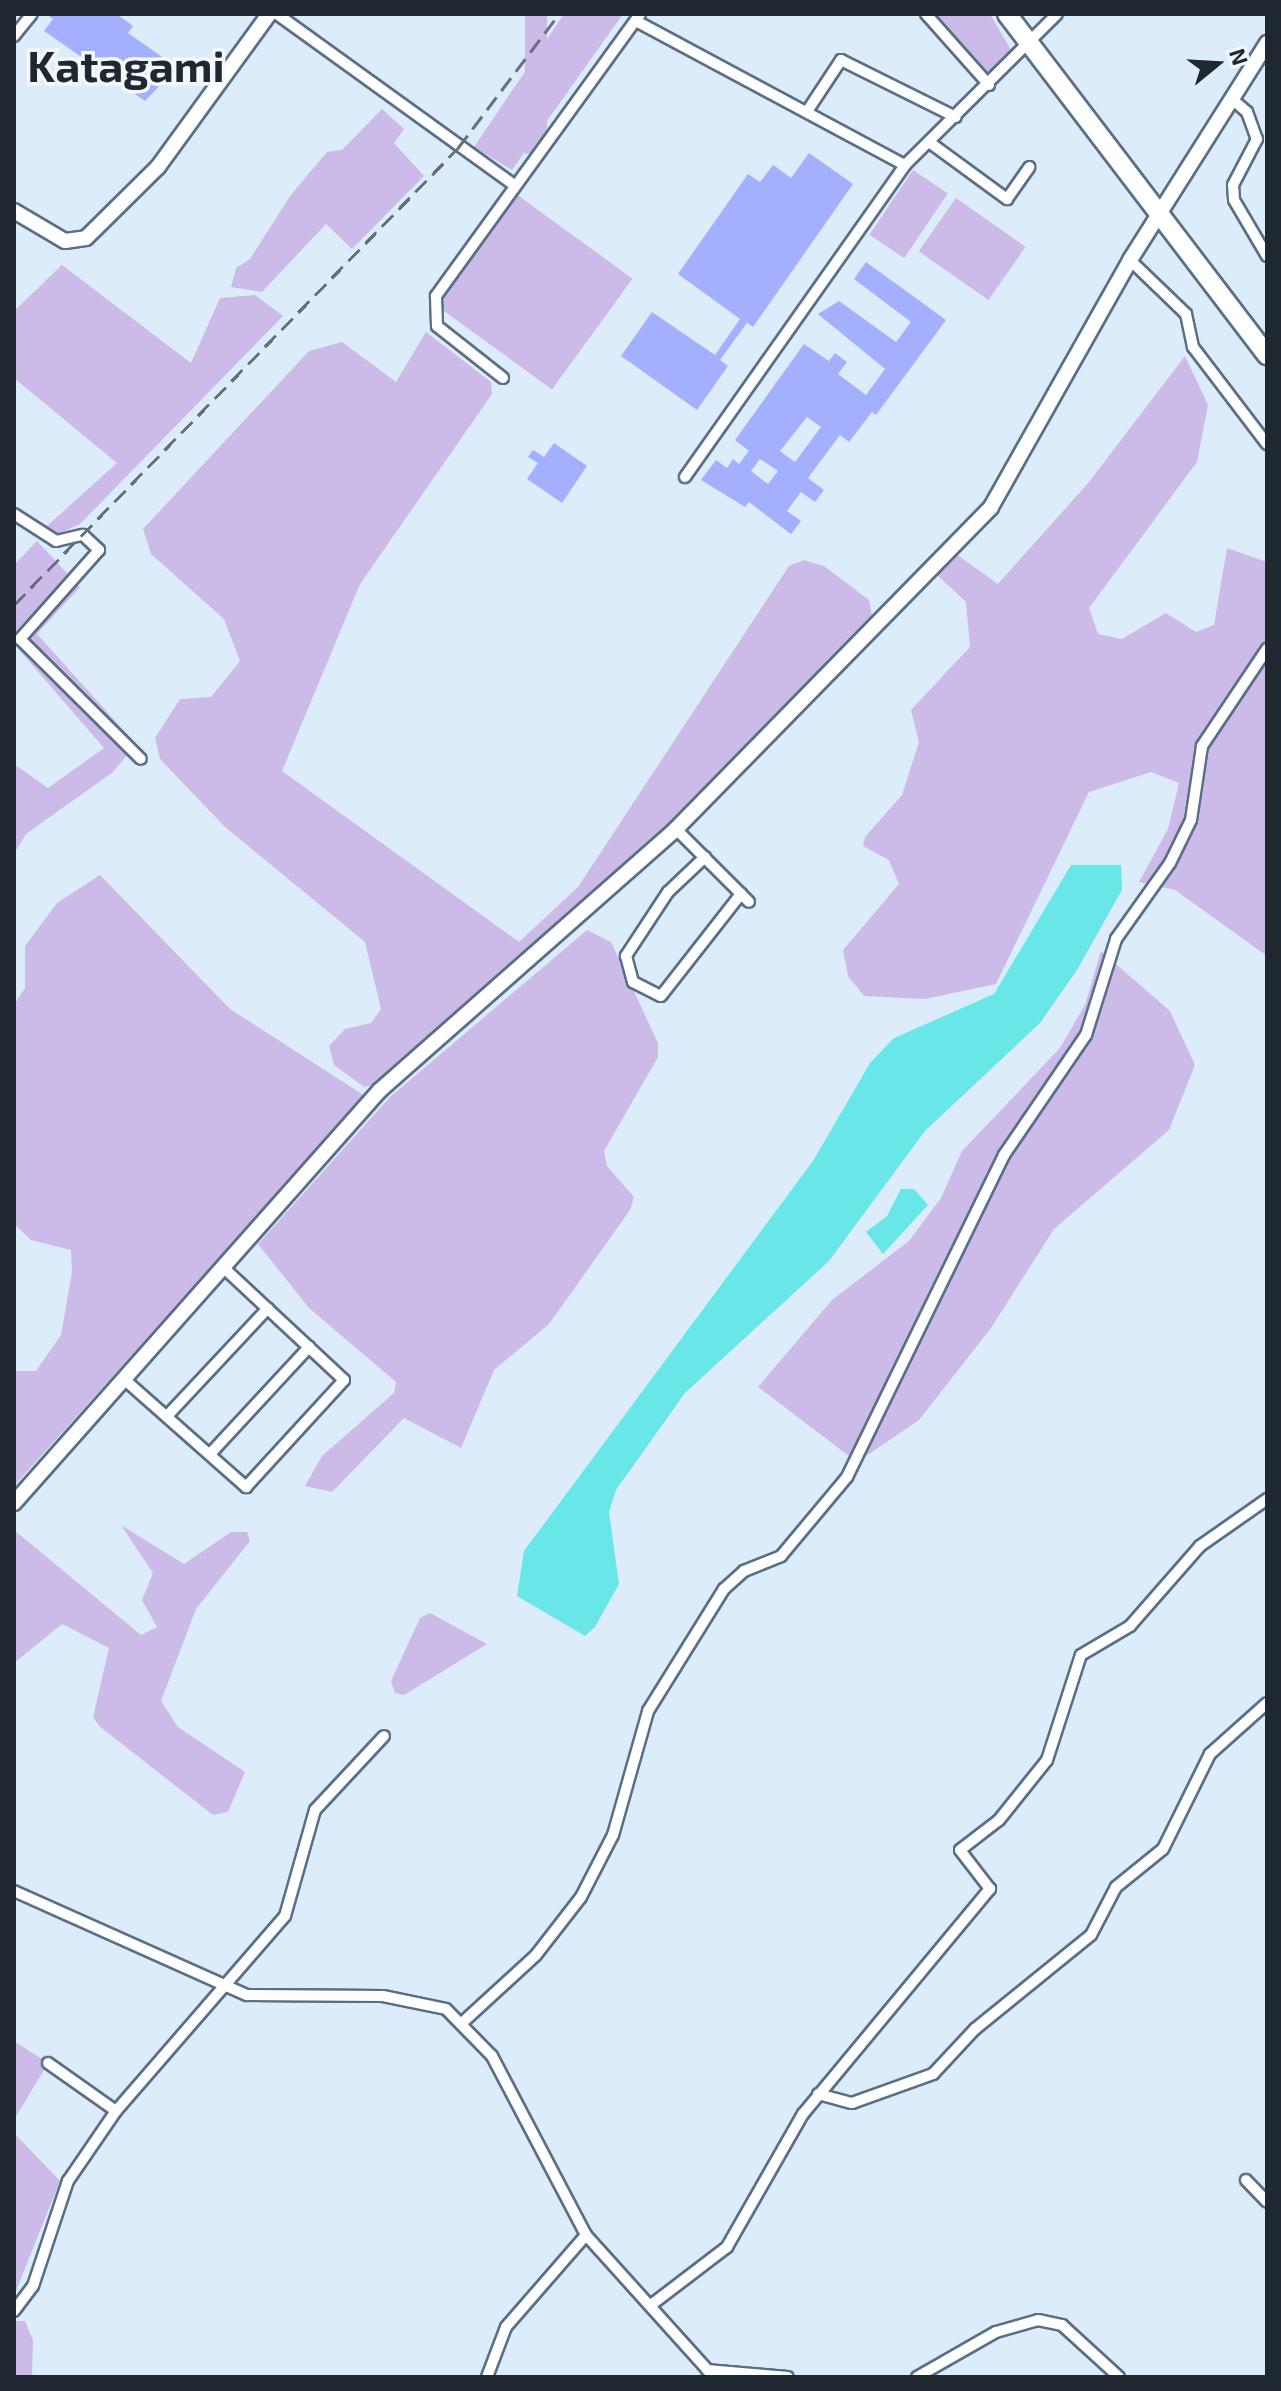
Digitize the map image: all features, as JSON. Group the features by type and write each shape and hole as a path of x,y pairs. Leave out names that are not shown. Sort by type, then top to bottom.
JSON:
{"highway":[{"path":"1007,14 1267,355"}],"street":[{"path":"14,36 32,14"},
{"path":"14,211 65,241 86,238 158,167 269,14"},
{"path":"277,14 513,184"},
{"path":"926,14 989,85"},
{"path":"685,477 905,165 989,85 1057,14"},
{"path":"503,378 437,326 431,310 513,184 638,17 905,165"},
{"path":"14,1503 380,1090 676,829 991,507 1130,260 1267,43"},
{"path":"808,110 841,60 956,117"},
{"path":"1232,99 1247,112 1257,139 1233,185 1234,200 1267,256"},
{"path":"929,142 1007,199 1029,167"},
{"path":"1130,260 1186,314 1193,347 1267,444"},
{"path":"14,514 56,541 83,535 99,550 20,639 141,759"},
{"path":"463,2022 536,1955 581,1897 613,1835 648,1711 724,1589 744,1571 781,1556 847,1477 998,1166 1086,1035 1116,939 1170,863 1191,820 1202,746 1267,649"},
{"path":"676,829 749,902"},
{"path":"705,857 640,931 626,956 633,982 661,996 741,894"},
{"path":"125,1380 246,1487 344,1380 224,1268"},
{"path":"168,1415 268,1308"},
{"path":"210,1454 309,1347"},
{"path":"651,2305 727,2247 818,2094 990,1889 960,1850 999,1820 1047,1760 1081,1655 1130,1626 1200,1546 1267,1499"},
{"path":"818,2094 852,2103 933,2074 975,2029 1091,1935 1116,1887 1163,1849 1210,1754 1267,1703"},
{"path":"14,2311 33,2286 68,2181 116,2111 285,1916 315,1810 384,1736"},
{"path":"14,1891 225,1988 273,1999 418,1999 463,2022 492,2056 586,2235 711,2373 788,2377"},
{"path":"48,2063 116,2111"},
{"path":"1246,2180 1267,2202"},
{"path":"487,2377 506,2327 586,2235"},
{"path":"917,2377 996,2332 1038,2320 1062,2325 1119,2377"}],"shaded area":[{"path":"525,14 547,14 547,154 525,154"},
{"path":"564,14 623,14 512,170 474,147"},
{"path":"931,14 990,14 1011,50 985,76"},
{"path":"382,109 404,129 394,143 424,176 352,249 326,224 262,292 231,287 236,268 250,259 290,196 327,152 342,150"},
{"path":"913,170 948,193 904,258 869,235"},
{"path":"516,194 632,279 552,389 435,305"},
{"path":"956,198 1026,247 988,300 919,251"},
{"path":"62,265 191,363 220,298 255,295 283,316 80,524 58,534 47,526 117,463 14,378 14,311"},
{"path":"426,332 491,382 492,394 360,584 282,771 519,942 578,887 789,566 804,560 824,566 869,600 872,616 677,821 377,1084 364,1087 334,1065 329,1046 345,1029 371,1023 381,1009 365,942 225,827 160,759 155,738 180,699 211,697 240,661 224,619 151,554 143,529 309,351 342,342 396,382"},
{"path":"1185,356 1208,405 1197,462 1089,608 1098,634 1122,639 1166,613 1196,632 1214,625 1227,548 1267,562 1267,956 1175,890 1139,882 1168,829 1179,783 1151,772 1089,792 996,984 925,999 864,996 848,976 843,950 899,884 889,860 863,846 865,837 902,795 919,742 911,710 970,647 966,602 935,573 953,552 998,584 1089,482"},
{"path":"37,541 80,587 37,634 136,744 113,772 26,834 14,854 14,764 48,788 104,748 14,644 14,565"},
{"path":"1071,865 1121,865 1122,890 1077,970 1040,1023 925,1131 829,1261 685,1393 616,1490 609,1512 619,1584 595,1627 585,1636 517,1596 524,1551 813,1161 870,1063 894,1038 994,994"},
{"path":"100,875 230,1009 365,1096 14,1486 14,1371 36,1371 61,1335 72,1272 71,1250 31,1240 14,1224 14,1005 25,988 25,946 57,903"},
{"path":"587,930 611,942 658,1043 658,1057 604,1151 607,1166 634,1197 630,1210 549,1324 494,1370 461,1448 404,1418 332,1492 305,1486 322,1456 394,1393 396,1382 309,1308 258,1244 390,1097"},
{"path":"1101,951 1170,1011 1195,1065 1169,1130 1054,1229 991,1328 919,1420 857,1462 758,1387 832,1300 909,1241 941,1198 962,1151 1060,1048 1085,1005"},
{"path":"901,1189 914,1189 928,1205 883,1254 866,1232 887,1216"},
{"path":"121,1525 184,1564 231,1532 247,1532 250,1541 196,1609 161,1701 178,1727 245,1772 228,1812 213,1815 99,1726 93,1717 109,1648 62,1624 14,1663 14,1530 141,1635 157,1627 142,1600 153,1573"},
{"path":"430,1613 487,1644 404,1695 395,1693 391,1681 420,1618"},
{"path":"14,2041 48,2063 14,2120"},
{"path":"14,2133 60,2181 14,2296"},
{"path":"14,2321 25,2321 33,2340 32,2377 14,2377"}],"building":[{"path":"46,14 117,14 133,26 128,33 168,61 168,77 145,101 44,31 53,19"},
{"path":"809,153 853,184 753,327 747,323 720,360 728,366 697,410 621,356 652,312 715,355 740,319 678,274 748,174 760,182 773,165 791,178"},
{"path":"866,262 946,320 876,415 872,412 849,442 840,435 808,478 824,490 815,502 801,492 787,511 801,521 791,534 749,502 745,507 701,480 716,460 727,468 733,459 739,464 749,451 735,440 804,344 829,361 835,353 847,362 838,374 866,395 885,369 818,314 839,301 896,342 911,322 854,279","holes":["807,417 821,427 795,462 780,451","760,459 778,471 768,484 751,471"]},
{"path":"554,443 587,466 562,503 527,479 538,463 528,457 533,450 544,457"}],"railway":[{"path":"14,605 458,148 559,14"}],"district":[{"name":"Katagami","path":"126,65"}]}
